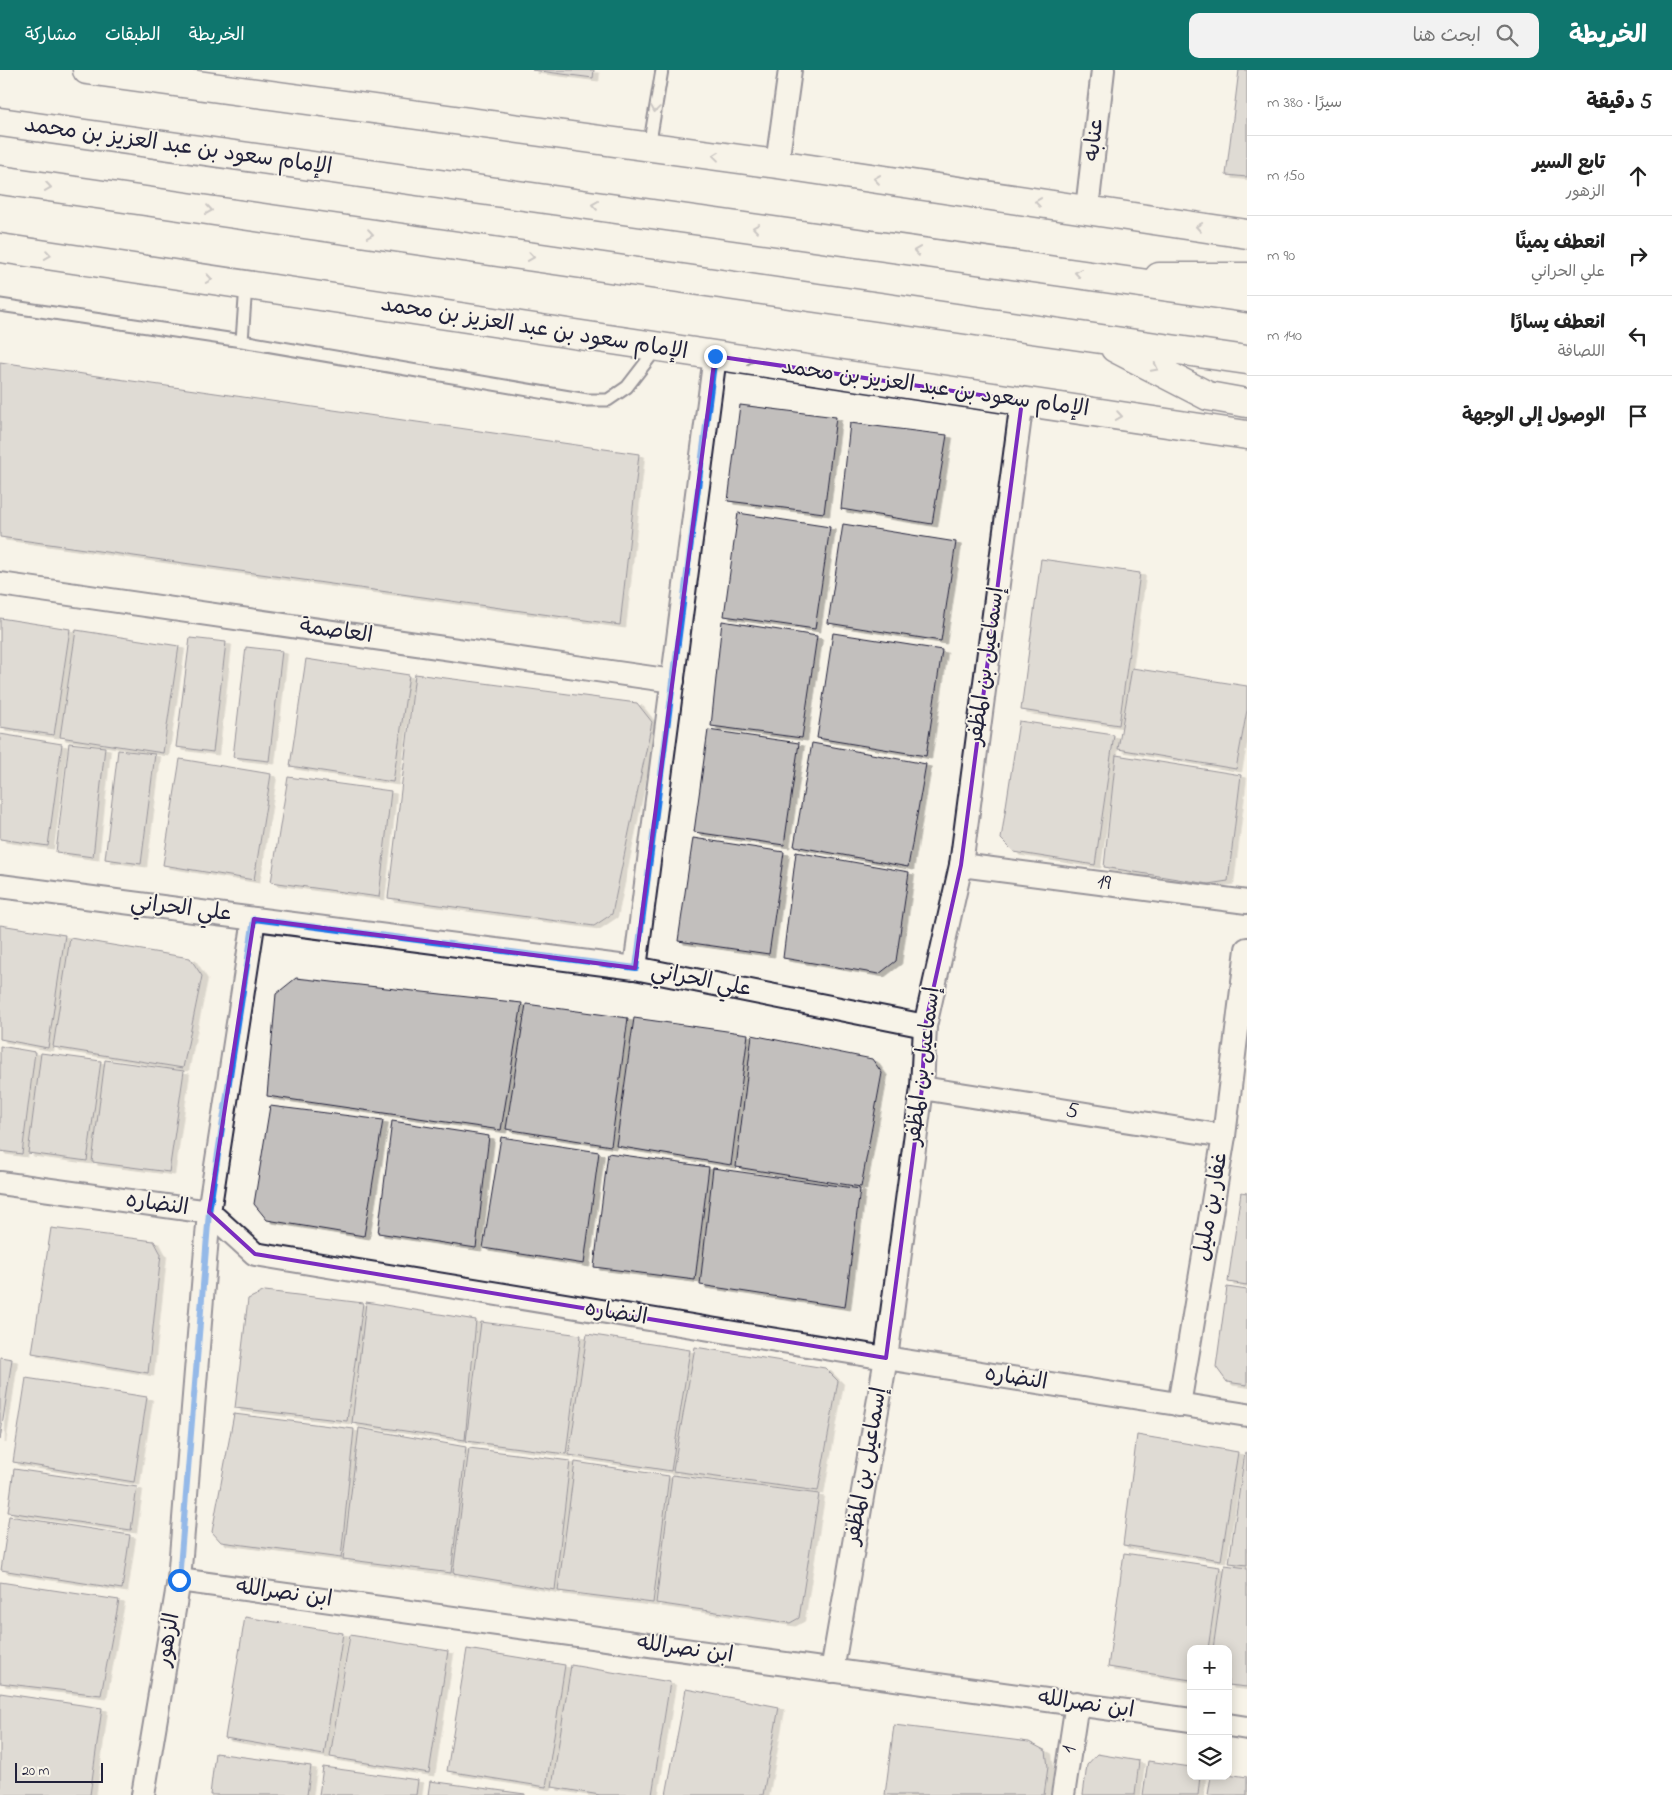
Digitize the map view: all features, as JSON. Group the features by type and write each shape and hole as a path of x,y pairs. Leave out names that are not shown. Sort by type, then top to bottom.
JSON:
{"main road":[{"path":"87,70 777,164 1247,234"},
{"name":"الإمام سعود بن عبد العزيز بن محمد","path":"0,122 1247,298"},
{"path":"0,180 1247,360"},
{"name":"الإمام سعود بن عبد العزيز بن محمد","path":"0,248 1247,435"},
{"path":"1105,277 1247,277"},
{"path":"1096,338 1208,396 1247,403"}],"street":[{"path":"777,164 790,70"},
{"name":"عنابه","path":"1087,209 1102,70"},
{"path":"636,968 715,356"},
{"name":"إسماعيل بن المظفر","path":"832,1670 886,1358 922,1088 925,1026 961,865 1022,401"},
{"name":"العاصمة","path":"0,584 673,681"},
{"name":"19","path":"961,865 1247,902"},
{"name":"علي الحراني","path":"0,886 636,968 925,1026"},
{"name":"الزهور","path":"143,1795 179,1580 209,1212 254,919"},
{"name":"غفار بن مليل","path":"1178,1404 1224,1136 1247,949"},
{"name":"5","path":"922,1088 1224,1136"},
{"name":"النضاره","path":"0,1183 209,1212 255,1254 886,1358 1247,1414"},
{"name":"ابن نصرالله","path":"179,1580 1187,1719"},
{"name":"1","path":"1063,1795 1077,1703"},
{"path":"1232,1726 1247,1728"}],"lane":[{"path":"649,148 662,70"},
{"path":"242,341 246,285"},
{"path":"0,304 242,341 587,400 608,400 627,387 658,347"}],"highlighted area":[{"path":"715,356 1022,401 961,865 925,1026 922,1088 886,1358 255,1254 209,1212 254,919 635,968"}],"building":[{"path":"532,70 594,70 593,78"},
{"path":"1239,70 1247,70 1247,177 1226,175"},
{"path":"0,362 639,454 620,625 0,537"},
{"path":"740,405 836,417 824,513 728,501"},
{"path":"850,423 947,435 932,524 841,509"},
{"path":"738,513 830,527 815,629 724,616"},
{"path":"843,524 956,542 941,641 828,623"},
{"path":"1041,559 1140,573 1119,725 1021,710"},
{"path":"0,618 70,629 54,735 0,727"},
{"path":"722,621 817,636 802,738 711,726"},
{"path":"76,630 179,646 163,753 60,737"},
{"path":"833,633 942,650 926,756 817,738"},
{"path":"190,638 226,642 213,752 176,747"},
{"path":"246,647 282,651 269,761 233,757"},
{"path":"306,659 409,675 393,782 290,766"},
{"path":"1132,668 1247,686 1247,710 1236,769 1118,749"},
{"path":"415,674 637,703 652,722 612,914 594,926 388,898"},
{"path":"1019,721 1114,735 1095,865 1014,852 1001,839"},
{"path":"708,730 799,743 784,845 694,832"},
{"path":"0,734 62,744 48,846 0,839"},
{"path":"69,743 105,747 93,857 56,852"},
{"path":"812,743 926,764 908,867 794,846"},
{"path":"118,750 155,754 141,864 105,859"},
{"path":"1116,755 1241,775 1228,881 1208,884 1104,867"},
{"path":"180,759 271,774 254,880 163,865"},
{"path":"288,777 391,791 379,897 271,882"},
{"path":"693,838 784,852 769,954 678,941"},
{"path":"796,852 909,872 896,961 879,974 783,958"},
{"path":"0,925 65,935 48,1048 0,1039"},
{"path":"70,938 190,958 202,976 183,1068 53,1047"},
{"path":"296,978 522,1003 501,1130 267,1096 276,994"},
{"path":"526,1004 628,1018 611,1146 506,1129"},
{"path":"634,1018 748,1034 731,1165 616,1146"},
{"path":"752,1035 872,1059 882,1073 861,1187 736,1167"},
{"path":"0,1046 35,1052 22,1154 0,1151"},
{"path":"41,1053 101,1061 87,1161 28,1153"},
{"path":"105,1060 184,1071 169,1172 92,1162"},
{"path":"270,1106 383,1120 364,1236 267,1220 254,1204"},
{"path":"392,1121 489,1136 476,1248 378,1233"},
{"path":"501,1137 599,1152 584,1264 483,1248"},
{"path":"608,1153 709,1167 695,1280 594,1267"},
{"path":"713,1168 860,1189 845,1307 700,1285"},
{"path":"1241,1192 1247,1193 1247,1285 1228,1282"},
{"path":"51,1228 154,1241 161,1254 148,1373 32,1353"},
{"path":"1227,1287 1247,1290 1247,1385 1227,1382 1216,1367"},
{"path":"265,1291 363,1303 347,1421 235,1408 248,1299"},
{"path":"366,1302 476,1320 465,1440 352,1423"},
{"path":"481,1322 581,1335 566,1454 466,1441"},
{"path":"587,1334 690,1350 671,1471 569,1455"},
{"path":"695,1347 825,1368 838,1381 818,1491 673,1471"},
{"path":"0,1357 12,1359 0,1440"},
{"path":"26,1378 147,1397 134,1482 13,1462"},
{"path":"234,1414 354,1429 341,1558 221,1542 212,1532"},
{"path":"359,1428 466,1447 451,1573 343,1559"},
{"path":"1137,1435 1238,1452 1221,1560 1123,1545"},
{"path":"469,1448 570,1461 555,1590 453,1573"},
{"path":"1245,1452 1247,1453 1247,1565 1229,1563"},
{"path":"575,1462 669,1476 653,1603 558,1591"},
{"path":"14,1469 137,1487 131,1530 8,1512"},
{"path":"672,1475 819,1494 799,1618 790,1623 656,1603"},
{"path":"9,1516 130,1535 122,1589 1,1570"},
{"path":"1124,1553 1220,1567 1209,1645 1187,1645 1187,1679 1108,1667"},
{"path":"1225,1565 1247,1568 1247,1687 1232,1685 1232,1645 1214,1645"},
{"path":"0,1582 119,1600 101,1695 0,1683"},
{"path":"245,1617 343,1633 324,1755 225,1738"},
{"path":"350,1635 448,1651 429,1773 330,1757"},
{"path":"467,1649 565,1665 546,1787 447,1771"},
{"path":"571,1665 670,1682 652,1795 600,1795 552,1787"},
{"path":"686,1689 779,1707 763,1795 666,1795"},
{"path":"0,1693 102,1708 90,1795 0,1795"},
{"path":"894,1725 1029,1742 1046,1751 1048,1767 1044,1795 885,1795"},
{"path":"215,1753 311,1766 307,1795 210,1795"},
{"path":"1097,1754 1139,1761 1135,1795 1083,1795 1087,1765"},
{"path":"1148,1761 1187,1766 1187,1780 1200,1780 1198,1795 1143,1795"},
{"path":"323,1767 418,1780 416,1795 319,1795"},
{"path":"1232,1775 1247,1777 1247,1795 1208,1795 1210,1780 1232,1780"},
{"path":"430,1781 525,1794 525,1795 428,1795"}],"route":[{"path":"179,1580 209,1212 254,919 636,968 715,356"}]}
